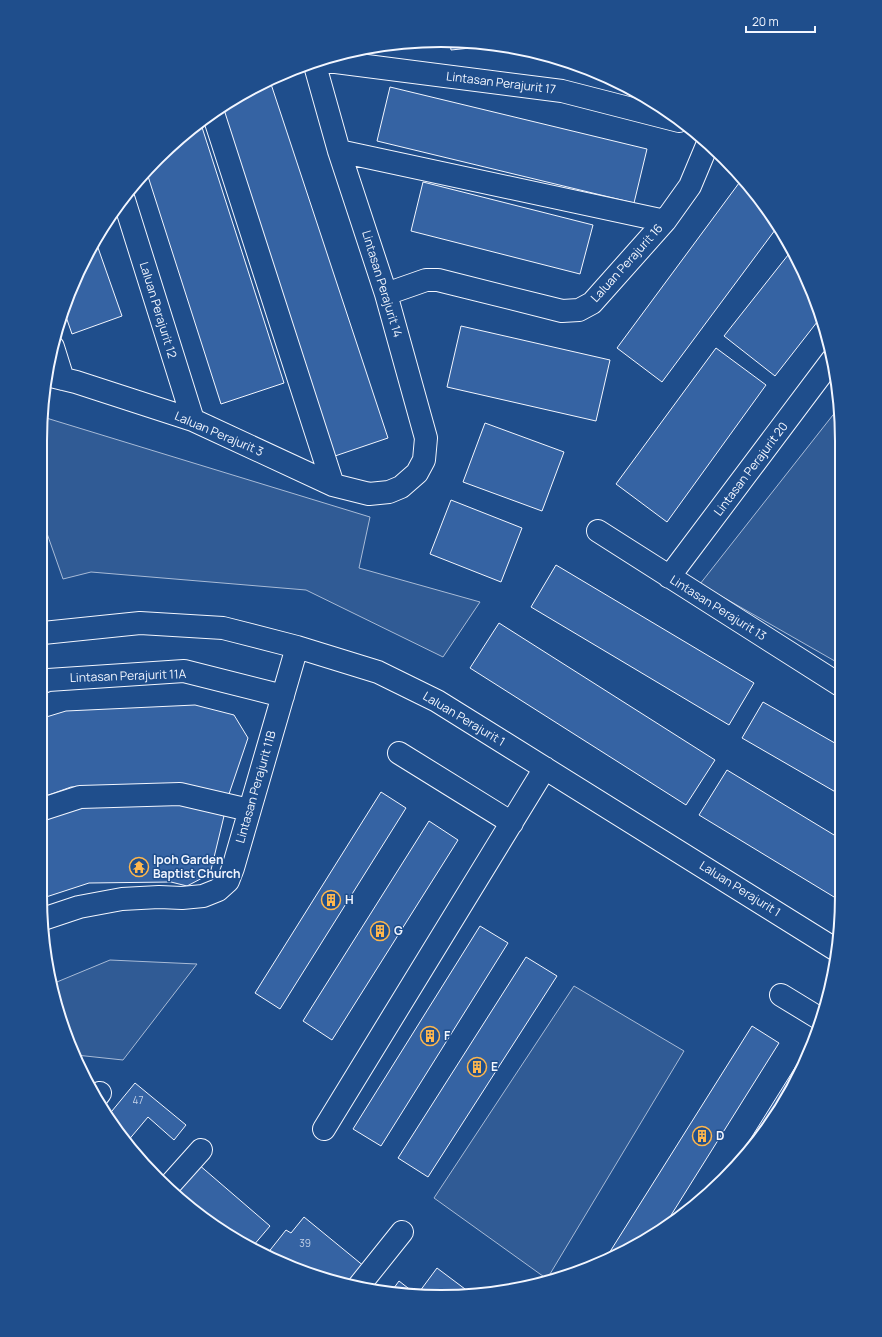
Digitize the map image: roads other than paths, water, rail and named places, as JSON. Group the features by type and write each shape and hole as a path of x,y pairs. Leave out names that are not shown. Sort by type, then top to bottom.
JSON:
{"street":[{"name":"Lintasan Perajurit 17","path":"334,62 562,91 667,118"},
{"name":"Lintasan Perajurit 14","path":"316,67 340,151 386,294 426,438 424,460 417,473 401,487 389,492"},
{"path":"215,118 332,485"},
{"name":"Laluan Perajurit 16","path":"386,294 426,280 438,280 562,311 580,310 592,303 665,221 690,186 705,149"},
{"path":"340,151 665,221"},
{"name":"Laluan Perajurit 12","path":"125,205 193,420"},
{"name":"Lintasan Perajurit 20","path":"669,578 828,371"},
{"name":"Laluan Perajurit 3","path":"55,377 193,420 332,485 369,494 389,492"},
{"name":"Lintasan Perajurit 13","path":"598,531 669,578 835,682"},
{"name":"Laluan Perajurit 1","path":"47,633 140,623 223,628 296,647 378,672 437,700 832,947"},
{"name":"Lintasan Perajurit 11B","path":"48,918 79,907 122,899 159,897 182,898 203,896 218,890 228,881 296,647"},
{"name":"Lintasan Perajurit 11A","path":"47,680 184,671 283,696"},
{"path":"399,752 512,823"},
{"path":"324,1129 545,768"},
{"path":"47,807 80,797 180,794 249,810"},
{"path":"781,995 816,1016"},
{"path":"171,1183 201,1150"},
{"path":"362,1282 402,1232"}],"place":[{"name":"Ipoh Garden Baptist Church","path":"139,867"},
{"name":"H","path":"331,900"},
{"name":"G","path":"380,931"},
{"name":"F","path":"430,1036"},
{"name":"E","path":"477,1067"},
{"name":"D","path":"702,1136"}]}
